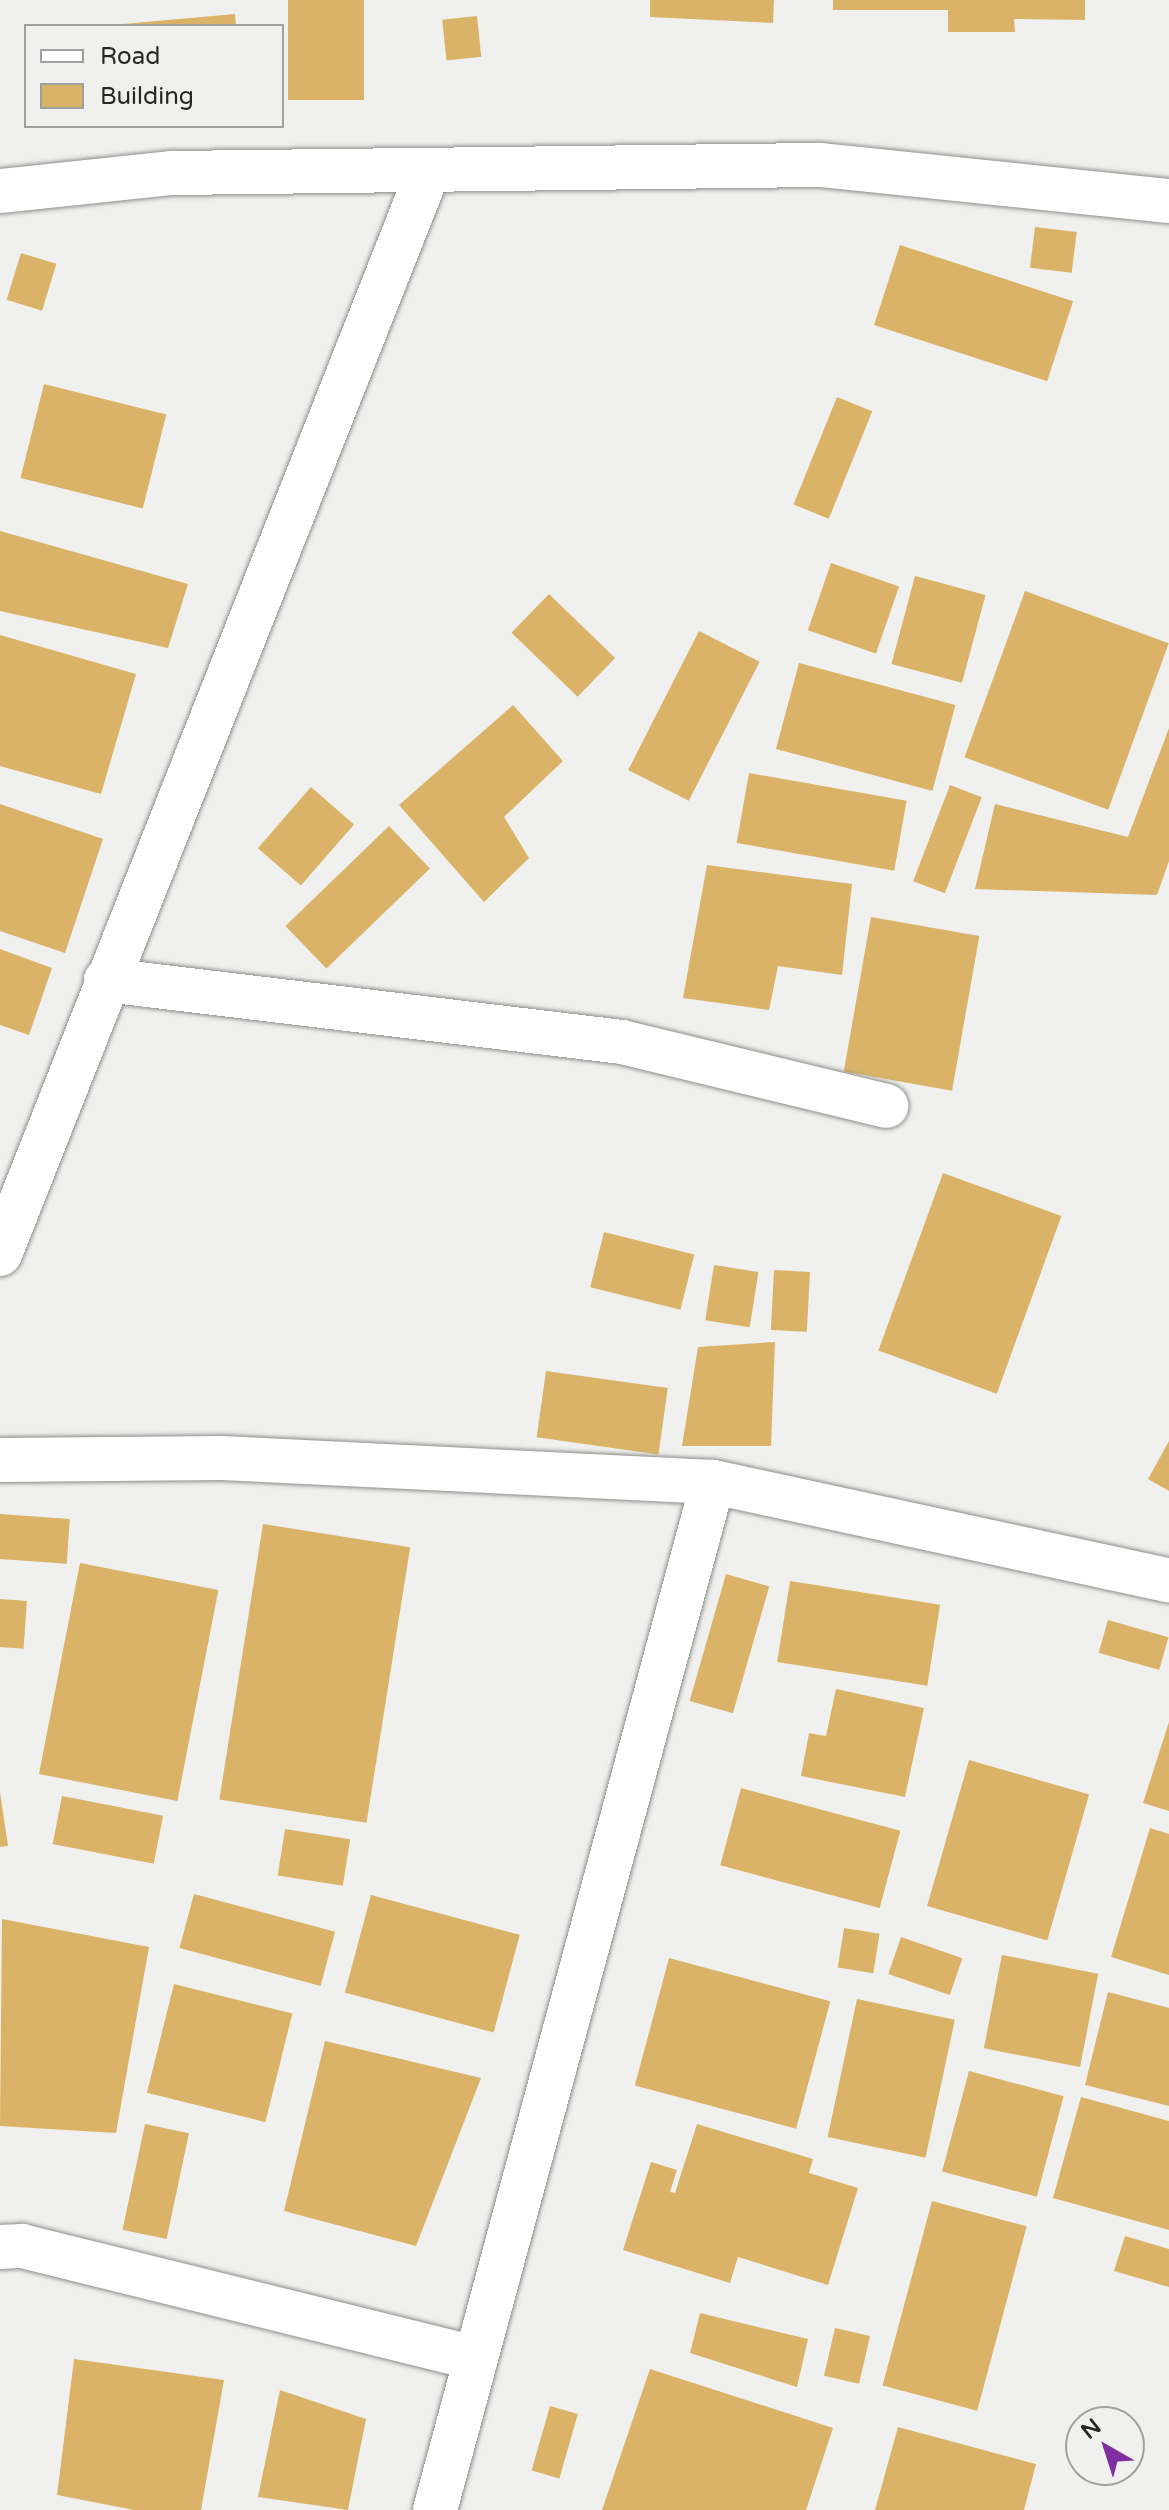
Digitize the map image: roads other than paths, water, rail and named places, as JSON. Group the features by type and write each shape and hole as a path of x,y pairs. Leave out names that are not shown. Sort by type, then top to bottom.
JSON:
{"street":[{"path":"0,191 172,173 820,165 1169,201"},
{"path":"0,1254 428,172"},
{"path":"106,980 622,1042 886,1106"},
{"path":"0,1460 222,1458 713,1482 1169,1581"},
{"path":"435,2510 713,1482"},
{"path":"0,2247 22,2246 475,2358"}]}
